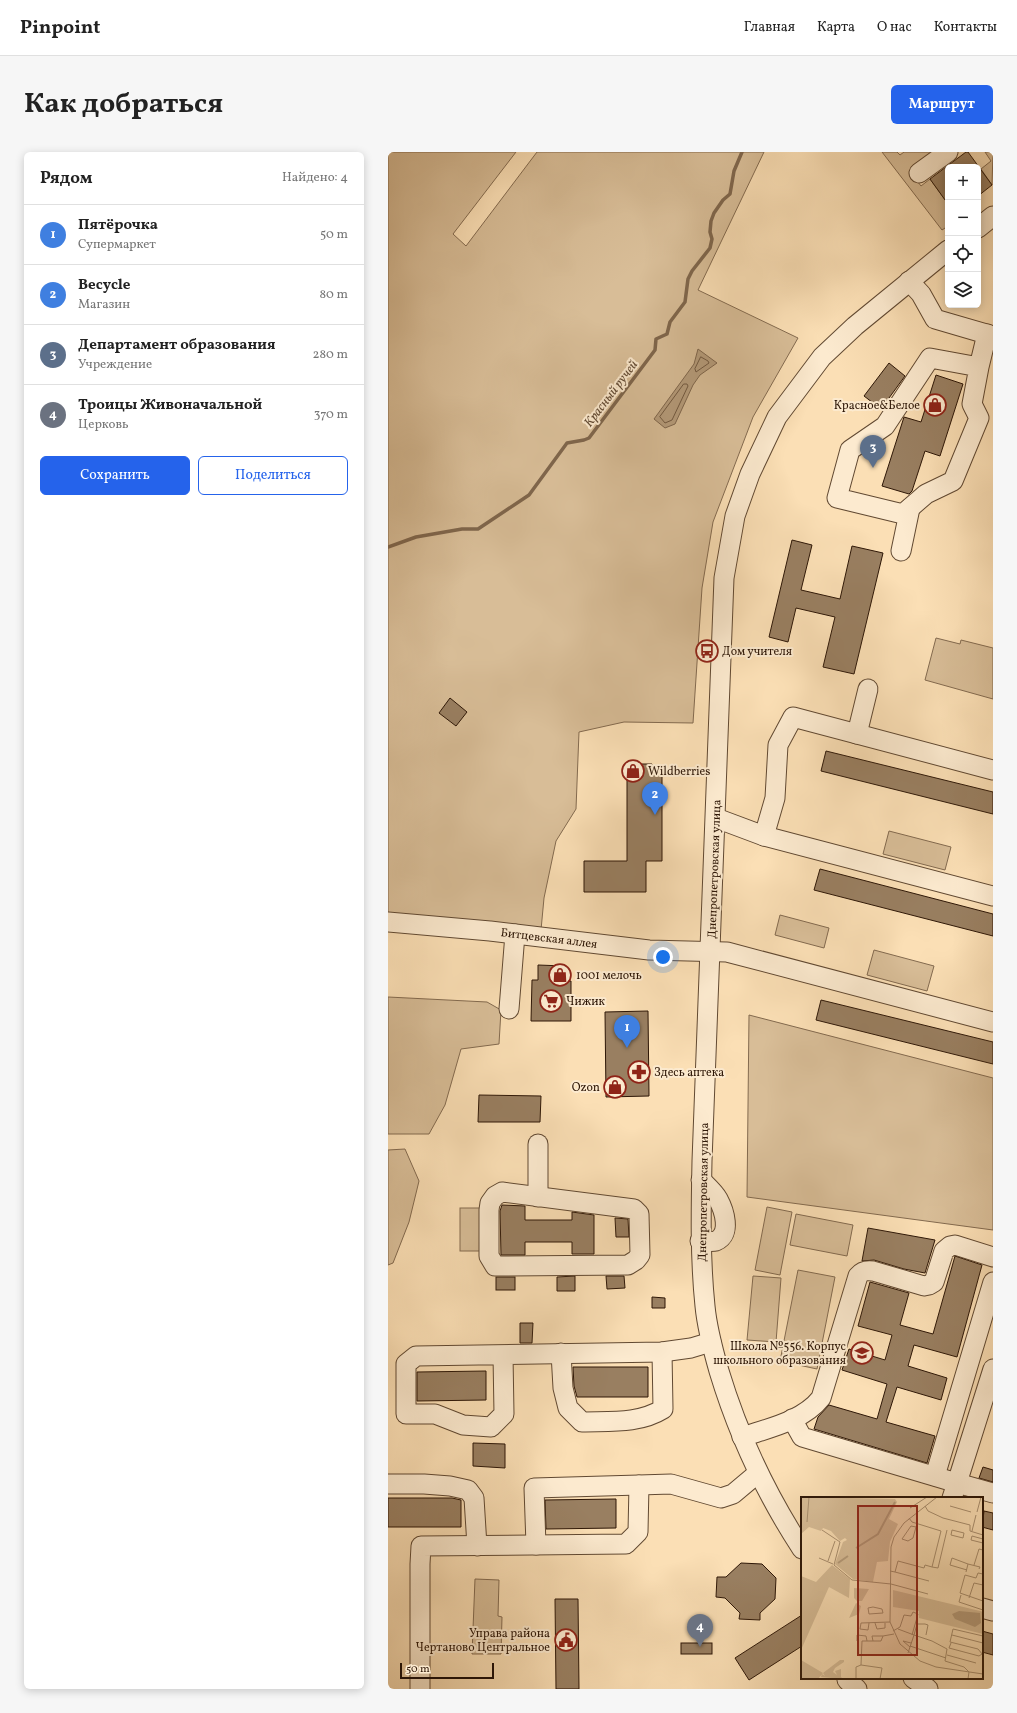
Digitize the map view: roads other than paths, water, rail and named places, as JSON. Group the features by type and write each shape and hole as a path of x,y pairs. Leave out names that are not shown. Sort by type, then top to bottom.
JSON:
{"street":[{"path":"919,173 946,153"},
{"path":"981,226 993,216"},
{"name":"Днепропетровская улица","path":"801,1547 758,1473 742,1438 728,1400 711,1342 705,1307 700,1241 701,1180 711,951 724,578 735,516 750,474 777,417 822,357 855,326 945,252"},
{"path":"909,281 921,294 935,319 990,335 979,367 972,404 979,418 953,481 926,494 903,514 837,498 850,450 885,426 930,358 979,367"},
{"path":"901,551 910,508"},
{"path":"857,734 868,689"},
{"path":"764,836 774,798 778,745 793,717 993,770"},
{"path":"716,818 764,836 993,896"},
{"name":"Битцевская аллея","path":"388,922 515,934 649,950 728,952 993,1022"},
{"path":"509,1009 515,934"},
{"path":"538,1144 538,1197"},
{"path":"502,1192 538,1197 634,1209 639,1214 640,1255 636,1260 628,1265 495,1266 491,1261 488,1251 490,1203 495,1196 502,1192"},
{"path":"742,1438 809,1411 822,1398 858,1276 861,1272 866,1270 873,1271 924,1286 934,1282 944,1251 950,1246 955,1245 993,1257"},
{"path":"935,1476 993,1282"},
{"path":"503,1355 504,1414 491,1427 463,1425 435,1414 406,1414 406,1364 416,1356 662,1352 691,1348 711,1342"},
{"path":"561,1353 563,1388 568,1408 582,1422 638,1420 663,1409 662,1352"},
{"path":"955,1490 991,1374 966,1373"},
{"path":"792,1419 802,1437 935,1476 955,1490 993,1493"},
{"path":"536,1545 534,1488 670,1484 720,1498 733,1494 758,1473"},
{"path":"388,1484 444,1486 468,1490 474,1498 476,1546"},
{"path":"420,1689 421,1546 626,1544 638,1532 639,1485"},
{"path":"983,1608 993,1611"},
{"path":"914,1679 928,1689"}],"water":[{"path":"698,349 717,363 700,375 693,385 675,424 665,428 654,419 694,364"}],"waterway":[{"name":"Красный ручей","path":"388,547 416,537 462,529 478,529 529,495 567,443 589,438 655,350 656,339 667,334 670,322 685,302 688,279 692,271 710,248 712,239 710,232 711,221 714,213 723,200 730,194 734,171 742,152"}],"place":[{"name":"Красное&Белое","path":"935,405"},
{"name":"Департамент образования","path":"873,468"},
{"name":"Дом учителя","path":"707,651"},
{"name":"Wildberries","path":"633,771"},
{"name":"Becycle","path":"655,815"},
{"name":"1001 мелочь","path":"560,975"},
{"name":"Чижик","path":"551,1001"},
{"name":"Пятёрочка","path":"627,1048"},
{"name":"Здесь аптека","path":"639,1072"},
{"name":"Ozon","path":"615,1087"},
{"name":"Школа №556. Корпус школьного образования","path":"862,1353"},
{"name":"Управа района Чертаново Центральное","path":"566,1640"},
{"name":"Троицы Живоначальной","path":"700,1647"}]}
